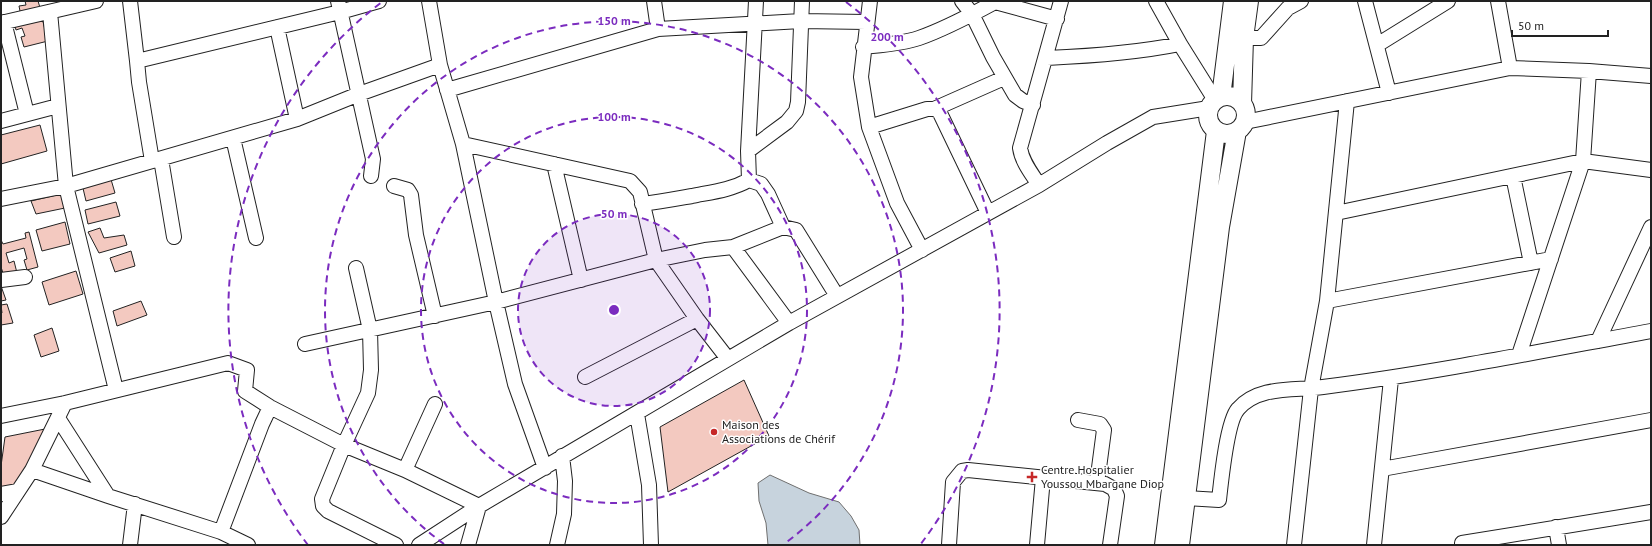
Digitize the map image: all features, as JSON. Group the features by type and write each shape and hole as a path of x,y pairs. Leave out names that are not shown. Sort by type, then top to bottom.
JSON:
{"main road":[{"path":"1232,1 1215,102 1209,121 1216,130 1226,134 1240,127"},
{"path":"1180,545 1220,227 1240,127 1246,116 1242,104 1244,38 1249,1"},
{"path":"1215,102 1229,96 1236,98 1242,104"},
{"path":"1164,545 1216,130"}],"street":[{"path":"27,114 3,23 50,12 67,4 96,1"},
{"path":"130,1 139,82 174,237"},
{"path":"137,61 277,27 339,6 379,1"},
{"path":"429,1 440,65 463,144 496,302 516,384 545,468"},
{"path":"654,1 658,29"},
{"path":"749,180 748,151 756,1"},
{"path":"748,151 787,122 796,111 798,102 802,1"},
{"path":"870,1 863,47 862,85 869,126 897,203 922,250"},
{"path":"962,1 972,14 1004,78 1019,99 1033,105"},
{"path":"863,47 893,44 919,38 972,14 995,1 1057,18"},
{"path":"1039,185 1025,162 1020,148 1061,1"},
{"path":"420,545 479,506 545,468 562,456 637,414 789,323 1039,185 1107,143 1153,117 1215,102 1156,1"},
{"path":"1244,38 1261,38 1288,8 1301,1"},
{"path":"1365,1 1389,93"},
{"path":"1377,45 1448,1"},
{"path":"1498,1 1510,68"},
{"path":"339,6 373,159 371,176"},
{"path":"50,12 66,186 116,390"},
{"path":"447,90 658,29 801,21 866,22"},
{"path":"277,27 297,119"},
{"path":"1046,58 1139,51 1180,44"},
{"path":"1,199 66,186 297,119 359,94 440,65"},
{"path":"1240,127 1347,101 1510,68 1589,71 1651,76"},
{"path":"1519,355 1583,161 1589,71"},
{"path":"869,126 927,109 934,109 1004,78"},
{"path":"1294,545 1311,389 1327,301 1347,101"},
{"path":"1,121 58,106"},
{"path":"934,109 940,113 988,213"},
{"path":"233,138 256,238"},
{"path":"463,144 630,181 640,192 656,260 697,319 728,359"},
{"path":"1336,213 1583,161 1651,170"},
{"path":"554,164 581,280"},
{"path":"1513,176 1531,263"},
{"path":"642,204 676,200 711,193 736,187 749,180 761,184 768,194 783,227"},
{"path":"394,186 408,190 411,195 416,235 434,316"},
{"path":"305,344 496,302 656,260 705,250 733,247 783,227 796,230 838,296"},
{"path":"1598,341 1651,227"},
{"path":"733,247 789,323"},
{"path":"1327,301 1551,259"},
{"path":"356,268 370,330 371,370 368,393 344,445 322,500 323,506 328,512 396,545"},
{"path":"1,280 25,277"},
{"path":"585,377 697,319"},
{"path":"1186,498 1219,500 1225,452 1232,418 1237,409 1250,400 1270,391 1311,389 1391,379 1651,332"},
{"path":"1,416 65,404 228,363 247,370 245,391 270,407 344,445 404,470 479,506"},
{"path":"1374,545 1391,379"},
{"path":"1,517 32,470 65,404"},
{"path":"404,470 435,404"},
{"path":"221,532 262,424 270,407"},
{"path":"637,414 649,485 651,545"},
{"path":"58,418 108,496"},
{"path":"1078,420 1100,424 1104,430 1097,483"},
{"path":"1382,469 1651,420"},
{"path":"557,545 564,514 565,481 562,456"},
{"path":"32,470 221,532 248,545"},
{"path":"949,545 953,482 962,471 968,470 1106,484 1114,489 1117,496 1110,545"},
{"path":"1037,545 1044,478"},
{"path":"1,494 18,491"},
{"path":"130,545 135,504"},
{"path":"468,545 479,506"},
{"path":"1462,543 1651,512"},
{"path":"1556,527 1560,545"}],"shaded area":[{"path":"770,475 809,493 839,502 851,516 859,530 860,545 768,545 766,523 759,501 758,483"}],"building":[{"path":"25,1 38,1 41,11 21,16 19,6 26,5"},
{"path":"42,18 48,41 24,47 21,37 25,36 22,28 16,30 15,26"},
{"path":"40,125 47,151 1,164 1,135"},
{"path":"110,176 115,193 86,201 82,184"},
{"path":"61,194 65,208 36,214 31,201"},
{"path":"116,202 120,216 88,224 85,210"},
{"path":"65,222 70,244 42,251 36,230"},
{"path":"100,228 104,238 124,235 127,245 99,253 88,232"},
{"path":"29,232 38,267 27,270 24,260 27,259 24,248 6,253 9,263 14,261 17,273 4,276 1,267 1,240 3,244 26,238 25,233"},
{"path":"131,251 135,266 115,272 110,258"},
{"path":"76,271 83,294 49,305 42,282"},
{"path":"1,286 6,300 1,301"},
{"path":"141,301 147,315 117,326 113,311"},
{"path":"7,304 13,323 1,325 1,305"},
{"path":"52,328 59,351 41,357 34,335"},
{"name":"Maison des Associations de Chérif","path":"744,380 769,436 668,492 660,427"},
{"path":"45,429 19,485 1,489 1,466 5,437"}],"place":[{"name":"Maison des Associations de Chérif","path":"714,432"},
{"name":"Centre Hospitalier Youssou Mbargane Diop","path":"1032,477"}]}
